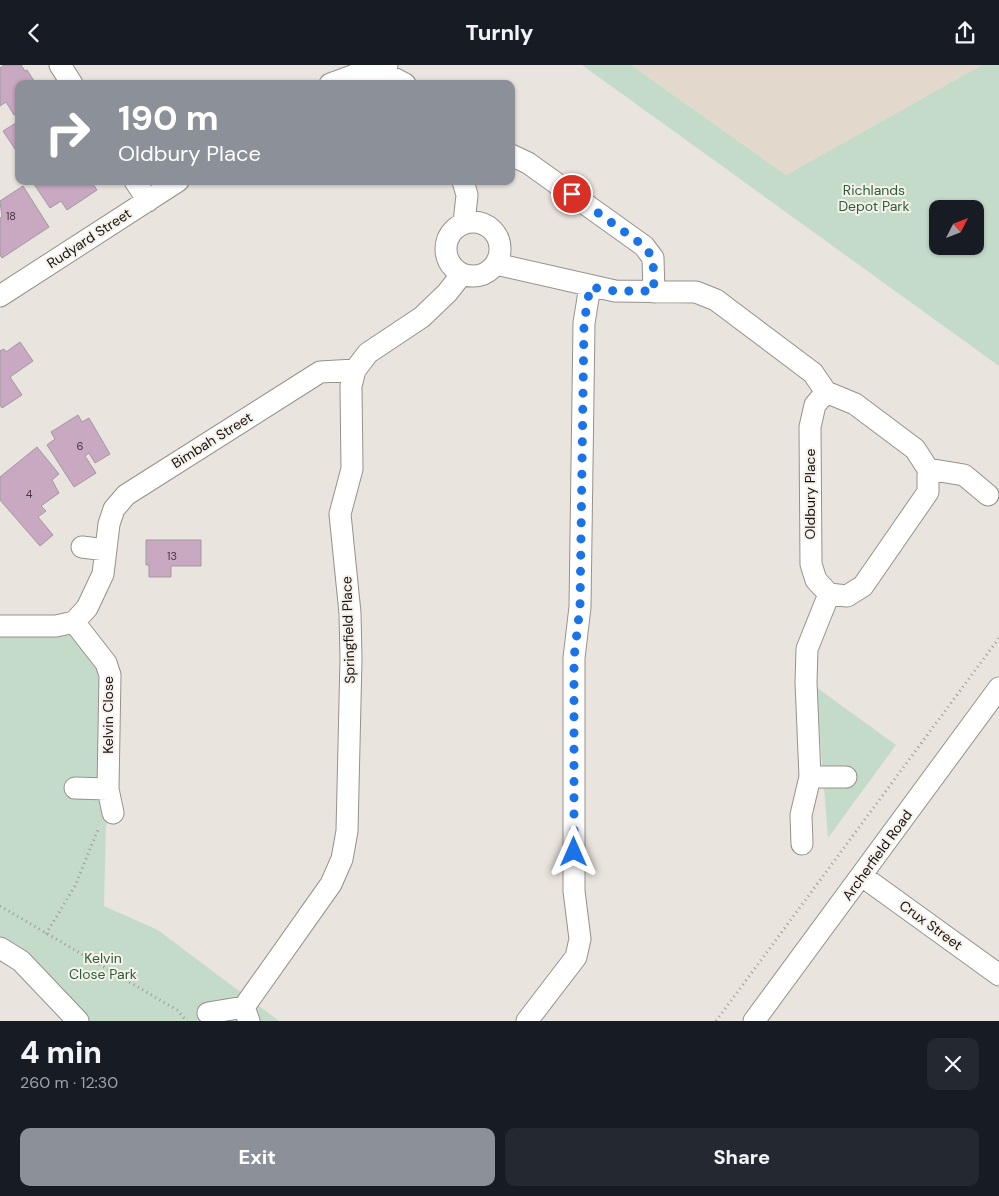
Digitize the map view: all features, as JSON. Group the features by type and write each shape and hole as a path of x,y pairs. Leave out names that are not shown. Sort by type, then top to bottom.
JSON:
{"street":[{"path":"60,65 69,80"},
{"path":"341,80 363,72 384,69 399,80"},
{"path":"515,157 528,163 644,246 653,258 654,291"},
{"path":"138,185 148,201"},
{"name":"Rudyard Street","path":"0,296 172,185"},
{"path":"464,185 467,195 464,223"},
{"path":"475,222 486,225 495,232 500,243 500,254 496,264 481,276 462,274 450,263 446,248 448,237 455,228 464,223 475,222"},
{"path":"496,264 590,287 615,291 696,292 716,300 813,373 826,393 855,403 915,449 928,469 928,492 863,586 847,596 829,594 807,649 806,682 810,777 801,815 802,844"},
{"path":"355,370 368,353 422,317 447,293 462,274"},
{"path":"526,1021 576,957 580,939 574,891 574,658 580,607 584,323 590,287"},
{"name":"Bimbah Street","path":"74,622 87,608 104,574 108,524 114,509 126,495 320,372 355,370"},
{"name":"Springfield Place","path":"208,1013 247,1014 331,884 342,859 347,831 352,659 350,613 340,514 352,469 352,386 355,370"},
{"name":"Oldbury Place","path":"826,393 815,405 810,427 811,564 816,580 829,594"},
{"path":"928,469 964,475 988,495"},
{"path":"82,547 106,550"},
{"path":"0,626 56,626 74,622"},
{"name":"Kelvin Close","path":"74,622 106,663 110,675 108,789 113,813"},
{"name":"Archerfield Road","path":"754,1021 999,688"},
{"path":"810,777 846,777"},
{"path":"76,788 108,789"},
{"name":"Crux Street","path":"862,876 999,975"},
{"path":"0,948 21,961 78,1021"}],"path":[{"path":"716,1021 999,638"},
{"path":"46,934 75,887 91,851 100,821 113,813"},
{"path":"0,906 177,1010 187,1021"}],"shaded area":[{"path":"631,65 982,65 786,175"}],"green space":[{"name":"Richlands Depot Park","path":"582,65 631,65 786,175 982,65 999,65 999,366"},
{"name":"Kelvin Close Park","path":"74,622 106,663 113,813 106,826 104,906 158,930 279,1021 78,1021 0,948 0,626"},
{"path":"816,687 896,745 828,838"}],"building":[{"path":"4,65 21,65 33,80 15,80 14,115 6,102 0,106 0,68"},
{"path":"15,124 15,149 3,131"},
{"path":"35,185 94,185 97,190 67,210 61,201 50,208"},
{"path":"23,186 49,227 2,258 0,255 0,218 2,217 0,201"},
{"path":"20,342 33,361 10,377 22,395 2,408 0,405 0,351 4,349 6,352"},
{"path":"78,415 82,422 89,418 110,454 95,463 89,453 85,456 96,473 74,487 47,445 55,439 51,432"},
{"path":"37,447 59,474 52,480 59,493 41,506 46,511 38,517 53,535 40,546 0,500 0,477"},
{"path":"146,540 201,540 201,566 171,566 171,577 149,577 149,565 146,565"}],"route":[{"path":"572,194 644,246 653,258 654,291 615,291 590,287 584,323 580,607 574,658 574,852"}]}
